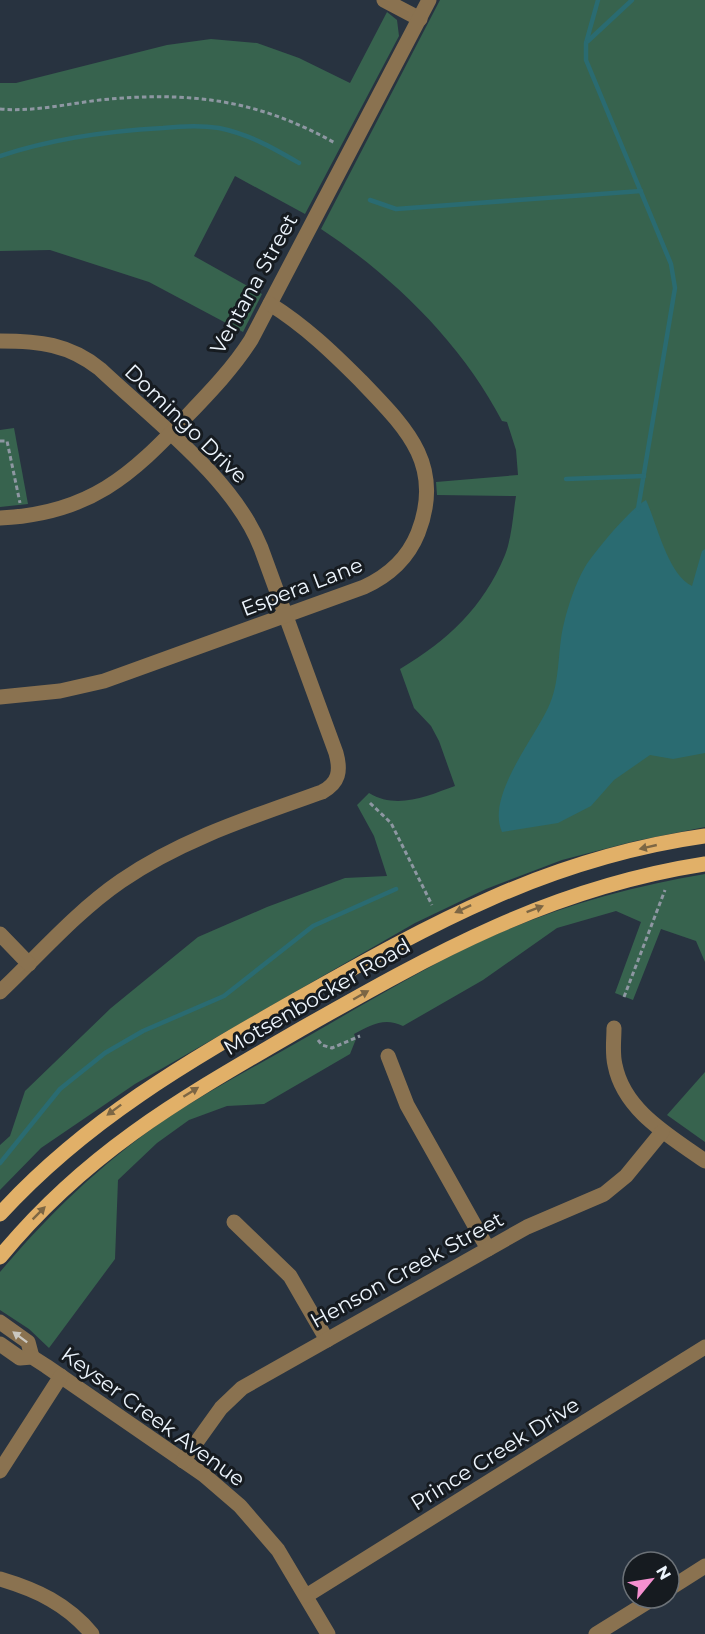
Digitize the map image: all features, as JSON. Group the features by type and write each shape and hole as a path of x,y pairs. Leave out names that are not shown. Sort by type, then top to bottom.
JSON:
{"main road":[{"name":"Motsenbocker Road","path":"0,1214 64,1150 141,1091 410,936 491,896 553,873 633,850 705,836"},
{"name":"Motsenbocker Road","path":"0,1257 61,1192 140,1126 198,1088 406,969 472,936 552,903 639,877 705,864"}],"street":[{"path":"384,0 420,19"},
{"name":"Ventana Street","path":"0,518 52,510 94,495 134,470 170,435 237,361 270,304 429,0"},
{"name":"Espera Lane","path":"0,697 60,691 104,681 364,587 390,572 406,554 416,537 423,517 426,488 421,458 398,419 317,337 270,304"},
{"name":"Domingo Drive","path":"0,341 45,343 80,354 215,476 243,511 257,538 336,753 344,781 322,792 213,831 147,864 100,897 29,964"},
{"path":"0,934 29,964 0,992"},
{"path":"614,1028 614,1060 618,1076 637,1107 662,1132 705,1161"},
{"path":"388,1056 407,1105 488,1249"},
{"name":"Henson Creek Street","path":"183,1461 221,1408 235,1393 531,1225 608,1192 626,1176 662,1132"},
{"path":"234,1222 290,1276 327,1340"},
{"name":"Keyser Creek Avenue","path":"0,1322 28,1342 32,1357"},
{"name":"Keyser Creek Avenue","path":"0,1344 20,1358 32,1357 218,1486 253,1520 278,1550 328,1634"},
{"name":"Prince Creek Drive","path":"306,1596 705,1347"},
{"path":"0,1471 61,1376"},
{"path":"681,1581 705,1566"},
{"path":"0,1579 35,1590 55,1601 92,1634"},
{"path":"596,1634 635,1610"}],"path":[{"path":"0,109 30,110 149,97 228,102 276,114 334,143"},
{"path":"0,441 7,441 20,506"},
{"path":"370,803 394,828 432,905"},
{"path":"624,997 665,890"},
{"path":"318,1040 322,1045 332,1048 360,1036"}],"shaded area":[{"path":"440,0 705,0 705,827 635,841 562,860 486,889 415,923 135,1084 41,1148 0,1190 0,1145 10,1136 25,1091 111,1008 198,937 267,907 345,878 387,876 374,836 357,805 369,793 380,798 401,801 423,797 455,786 439,741 431,726 414,708 400,669 449,634 475,607 496,574 505,555 511,533 516,496 437,495 436,482 518,475 516,450 507,422 502,421 467,365 424,314 374,268 321,229"},
{"path":"387,12 397,20 399,36 305,214 235,176 194,256 262,294 243,332 149,282 50,250 0,251 0,83 16,83 167,45 211,39 257,43 299,58 350,83"},
{"path":"14,428 28,504 0,507 0,430"},
{"path":"646,500 670,560 676,571 692,586 702,551 705,549 705,753 673,759 650,755 614,780 591,806 558,823 502,832 499,818 500,802 513,769 552,698 564,623 578,580 604,541 631,512"},
{"path":"705,874 705,962 696,941 661,929 633,1000 615,993 641,922 616,911 557,928 483,980 403,1026 384,1022 354,1034 356,1039 350,1054 264,1104 227,1106 189,1120 157,1143 118,1180 115,1259 49,1348 29,1329 0,1310 0,1272 18,1251 76,1191 140,1137 181,1109 475,944 587,901 675,879"},
{"path":"705,1072 705,1142 667,1115"}],"waterway":[{"path":"598,0 586,43 586,60 671,264 675,288 638,509"},
{"path":"588,41 632,0"},
{"path":"0,156 40,144 81,136 198,126 219,128 251,138 299,163"},
{"path":"370,200 396,209 641,191"},
{"path":"566,479 644,476"},
{"path":"0,1163 60,1089 105,1053 143,1031 224,996 313,926 396,889"}]}
